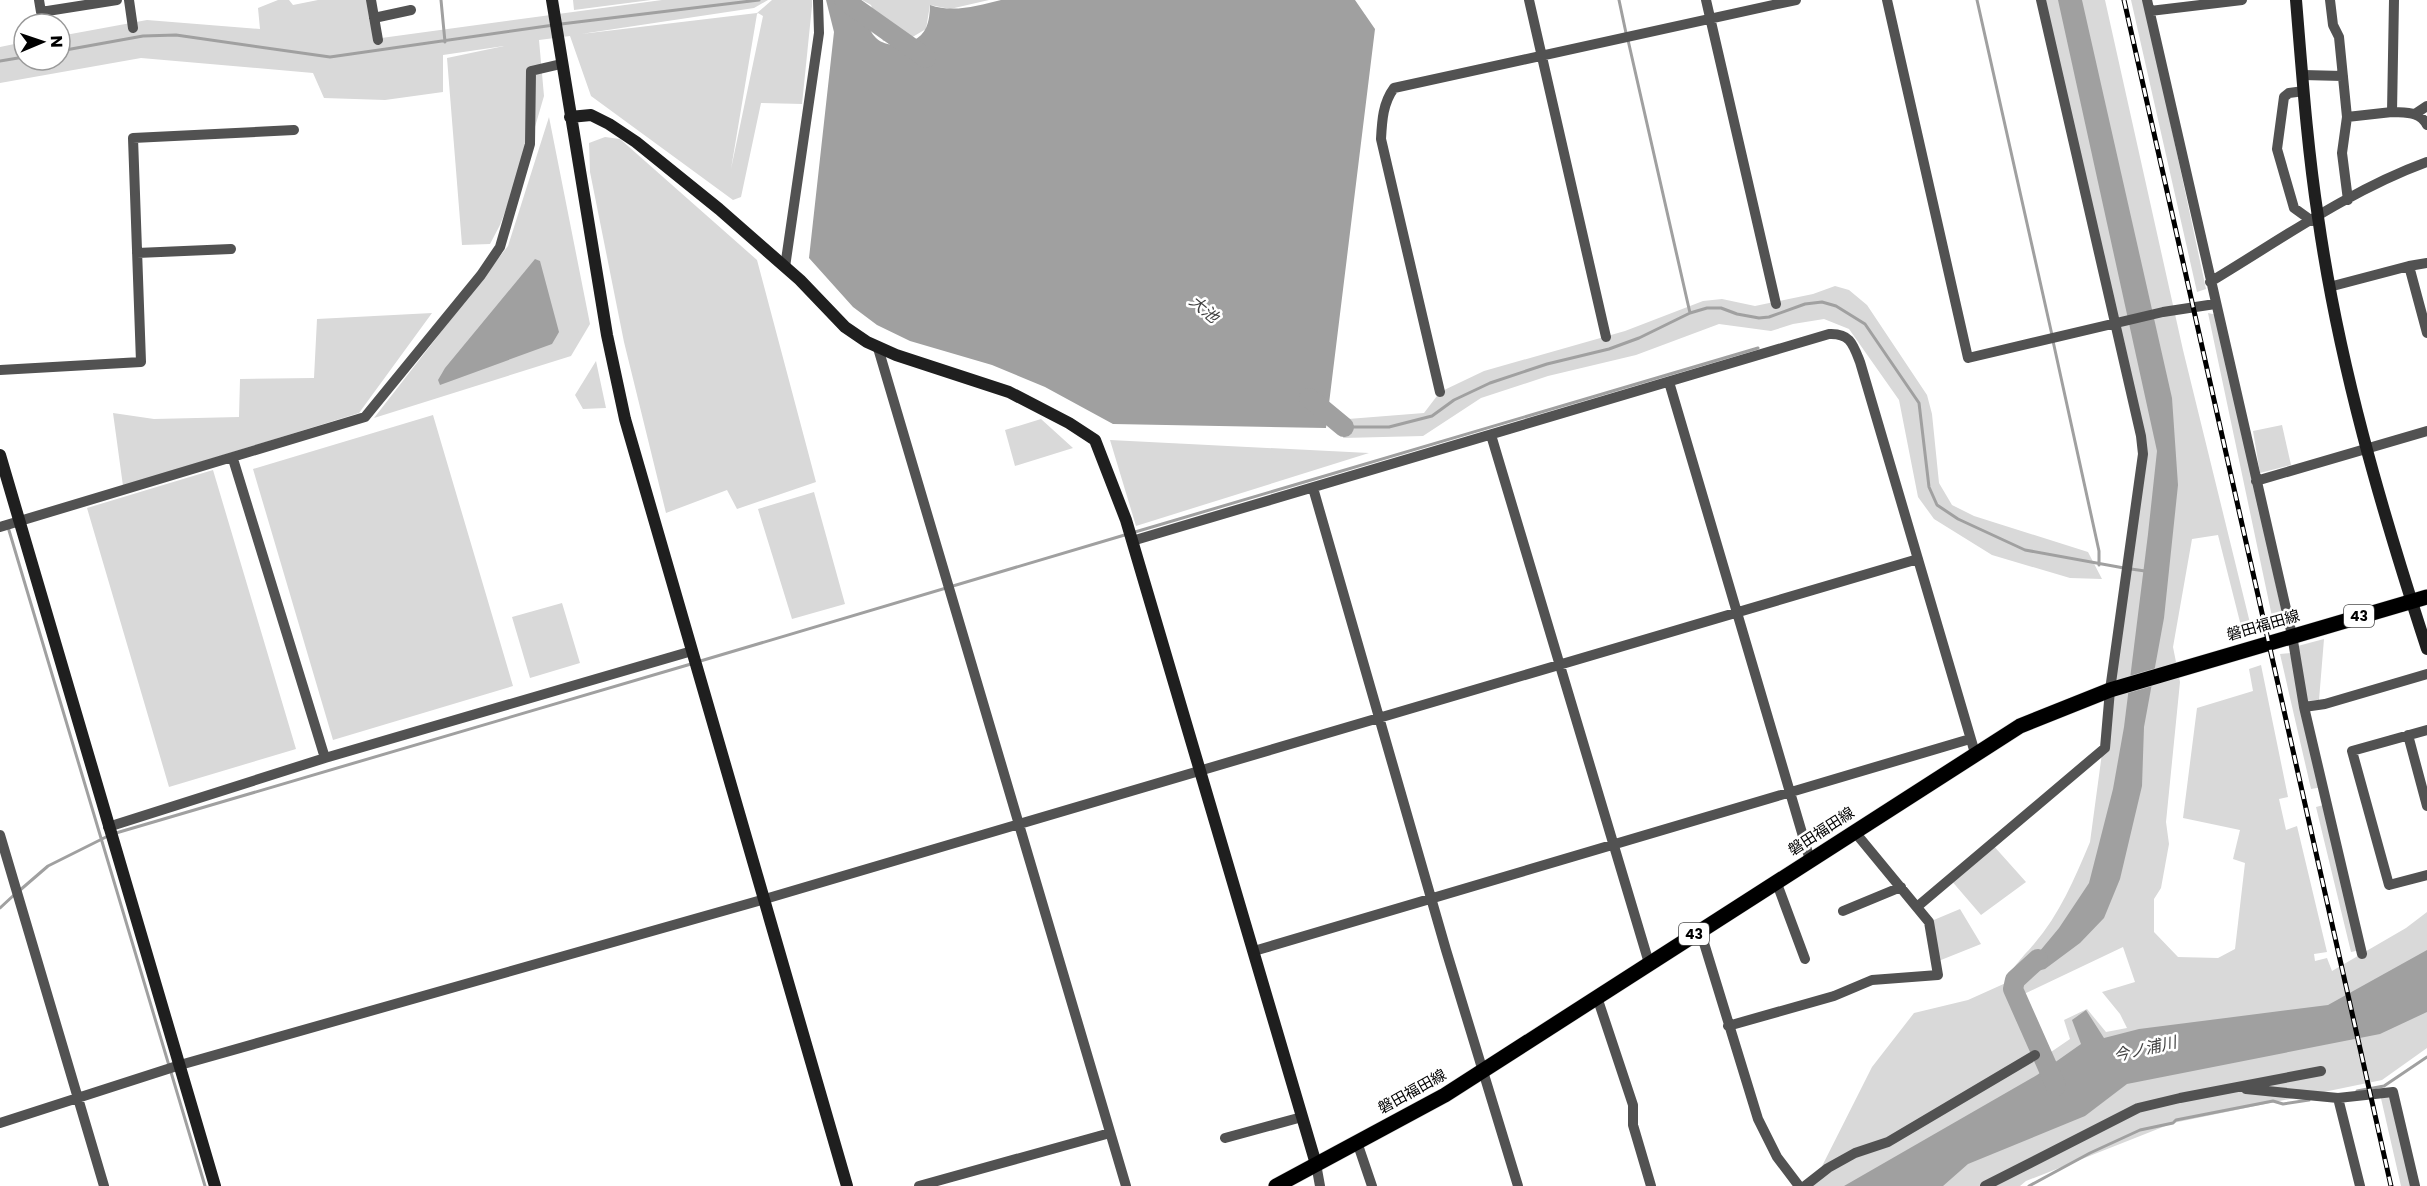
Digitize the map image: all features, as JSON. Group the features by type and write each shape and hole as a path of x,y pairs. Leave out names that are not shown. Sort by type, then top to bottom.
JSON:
{"main road":[{"name":"磐田福田線","path":"1276,1186 1445,1095 1484,1071 1854,831 1972,746 2112,689 2427,597"}],"street":[{"path":"39,0 41,12 117,0"},
{"path":"129,0 133,28"},
{"path":"371,0 378,40"},
{"path":"552,0 607,335 625,419 848,1186"},
{"path":"785,267 819,33 818,0"},
{"path":"1528,0 1606,337"},
{"path":"1706,0 1776,304"},
{"path":"1440,392 1381,139 1382,117 1387,97 1394,88 1796,0"},
{"path":"1887,0 1968,358 2116,322 2215,304"},
{"path":"1918,906 2105,748 2144,454 2116,322 2041,0"},
{"path":"2242,0 2148,5 2292,635 2304,707 2362,954"},
{"path":"2295,0 2315,219 2366,449 2427,649"},
{"path":"2330,0 2332,25 2339,37 2347,117 2342,153 2348,200"},
{"path":"2392,112 2394,0"},
{"path":"374,18 411,10"},
{"path":"0,527 232,459 365,417 482,275 500,248 530,144 531,71 561,64"},
{"path":"2303,75 2343,76"},
{"path":"2304,92 2289,93 2284,97 2277,149 2294,208 2315,219"},
{"path":"2415,114 2427,106"},
{"path":"2347,117 2392,112 2415,114 2424,119 2427,125"},
{"path":"570,117 591,116 609,124 636,142 684,179 800,280 845,327 878,348 925,366 1009,392 1069,423 1095,440 1132,542 1254,951 1316,1164 1320,1186"},
{"path":"0,370 141,362 133,138 294,130"},
{"path":"2210,282 2348,200 2403,171 2427,162"},
{"path":"137,253 231,249"},
{"path":"2329,287 2427,263"},
{"path":"2409,266 2427,333"},
{"path":"1132,542 1829,334 1840,333 1848,338 1860,362 1972,746 1791,791 1254,951"},
{"path":"878,348 1126,1186"},
{"path":"1669,382 1810,860"},
{"path":"2256,481 2427,431"},
{"path":"1491,435 1648,963"},
{"path":"0,455 215,1186"},
{"path":"232,459 326,758"},
{"path":"1313,488 1431,898 1518,1186"},
{"path":"0,1123 180,1065 765,899 1918,559"},
{"path":"108,827 326,758 692,651"},
{"path":"2304,707 2325,704 2427,674"},
{"path":"2427,730 2352,751 2390,885 2427,875"},
{"path":"2408,735 2427,806"},
{"path":"1728,1026 1834,996 1872,980 1938,975 1929,922 1854,831"},
{"path":"0,835 104,1186"},
{"path":"1776,881 1805,959"},
{"path":"1843,911 1901,887"},
{"path":"1700,930 1758,1119 1777,1157 1799,1186"},
{"path":"1597,997 1633,1105 1633,1125 1651,1186"},
{"path":"1805,1186 1828,1168 1855,1153 1888,1142 2035,1055"},
{"path":"1985,1186 2138,1108 2321,1071"},
{"path":"2234,1088 2338,1098 2393,1092 2415,1186"},
{"path":"2338,1098 2360,1186"},
{"path":"1225,1138 1302,1117"},
{"path":"919,1186 1110,1133"},
{"path":"1357,1142 1371,1186"}],"shaded area":[{"path":"278,0 289,0 293,5 318,0 371,0 374,39 662,0 768,0 754,8 581,34 757,13 772,0 812,0 802,104 761,103 741,197 733,200 591,96 570,36 539,40 544,96 528,151 500,225 490,244 462,245 447,58 504,46 443,55 443,92 385,100 324,98 313,73 141,58 72,70 72,34 147,20 260,29 258,8","holes":["758,13 763,16 731,169 757,14"]},
{"path":"573,0 651,0 574,10"},
{"path":"862,0 989,0 950,9 930,5 926,29 904,42 883,41 871,5"},
{"path":"2041,0 2105,0 2183,350 2251,627 2242,630 2218,535 2192,539 2173,647 2180,682 2166,822 2169,844 2161,888 2154,899 2154,932 2178,957 2218,958 2235,949 2245,863 2233,859 2240,830 2183,818 2197,708 2253,691 2249,669 2261,665 2288,797 2279,799 2286,830 2297,826 2327,952 2314,954 2315,961 2327,958 2332,971 2406,928 2427,912 2427,1048 2382,1080 2173,1123 2026,1181 2020,1186 1812,1186 1872,1067 1914,1013 1968,1000 2008,982 2015,967 2043,933 2066,896 2090,842 2143,450","holes":["2123,947 2135,982 2102,992 2120,1014 2127,1028 2106,1032 2087,1009 2064,1020 2070,1039 2051,1052 2024,994"]},
{"path":"2131,0 2144,0 2206,289 2197,292"},
{"path":"12,44 12,72 62,72 0,83 0,47"},
{"path":"549,117 590,324 571,356 374,418 508,246"},
{"path":"605,137 620,139 757,260 816,482 737,509 727,490 666,513 624,342 590,172 589,143"},
{"path":"1835,286 1849,290 1867,305 1927,395 1932,414 1939,483 1952,505 1974,516 2088,552 2102,579 2070,578 1992,555 1934,519 1918,497 1899,400 1849,329 1824,319 1793,324 1771,331 1719,324 1636,355 1548,376 1481,398 1423,436 1343,438 1348,419 1424,413 1440,392 1484,371 1625,331 1703,301 1722,299 1755,306 1813,294"},
{"path":"432,313 359,413 123,486 113,413 154,419 239,417 240,379 314,378 317,319"},
{"path":"2208,313 2217,315 2284,622 2274,626"},
{"path":"596,361 606,408 583,409 575,395"},
{"path":"433,415 513,686 333,740 253,469"},
{"path":"1041,419 1073,448 1015,466 1005,430"},
{"path":"2282,425 2291,465 2260,473 2253,431"},
{"path":"1110,440 1369,453 1136,526"},
{"path":"213,470 296,749 169,787 87,508"},
{"path":"814,492 845,604 792,619 758,509"},
{"path":"562,603 580,663 530,678 512,617"},
{"path":"2324,639 2319,700 2307,701 2294,647"},
{"path":"2290,653 2323,787 2311,789 2280,654"},
{"path":"2327,804 2361,950 2351,952 2316,807"},
{"path":"1992,844 2026,882 1981,915 1950,879"},
{"path":"1960,909 1981,944 1936,962 1929,922"},
{"path":"2393,1092 2412,1186 2401,1186 2380,1094"}],"water":[{"path":"826,0 860,0 863,2 873,35 882,42 896,45 910,42 922,34 928,23 930,5 956,9 1001,0 1355,0 1375,29 1326,428 1113,424 1045,387 992,365 910,341 877,325 853,307 809,258 834,32"},
{"path":"2058,0 2082,0 2172,398 2178,485 2164,618 2144,727 2142,786 2120,879 2104,918 2080,943 2045,969 2019,976 2059,928 2089,883 2113,789 2124,727 2157,451"},
{"path":"535,259 540,261 559,332 552,344 440,385 438,380 445,368"},
{"name":"今ノ浦川","path":"2427,950 2427,1012 2380,1034 2127,1084 2085,1116 1968,1164 1943,1186 1844,1186 2037,1075 2081,1044 2072,1020 2086,1010 2104,1038 2139,1029 2328,1005"}],"waterway":[{"path":"441,0 445,42"},
{"path":"561,24 759,0"},
{"name":"大池","path":"844,0 926,58"},
{"path":"1619,0 1626,33"},
{"path":"1977,0 2052,335"},
{"path":"72,49 143,36 176,35 330,57 554,25"},
{"path":"1628,40 1690,313"},
{"path":"0,61 12,59"},
{"path":"1344,427 1389,427 1432,416 1454,400 1490,383 1547,364 1609,349 1639,338 1690,313 1707,308 1721,308 1759,318 1769,317 1805,304 1822,302 1836,306 1865,324 1919,403 1929,487 1937,505 1958,519 2025,550 2124,568"},
{"path":"2053,341 2099,551 2099,565"},
{"path":"1135,532 1758,348"},
{"name":"大池","path":"1309,398 1344,427"},
{"path":"8,527 205,1186"},
{"path":"697,662 1128,534"},
{"path":"2131,569 2145,571"},
{"path":"116,833 691,664"},
{"path":"19,891 48,866 110,835"},
{"path":"0,908 14,895"},
{"path":"2038,959 2015,980 2013,989 2056,1086"},
{"path":"2357,1091 2384,1086 2427,1057"},
{"path":"2029,1186 2090,1153 2140,1130 2173,1123 2176,1120 2273,1101 2283,1104 2309,1100"}],"railway":[{"path":"2124,0 2391,1186"}]}
